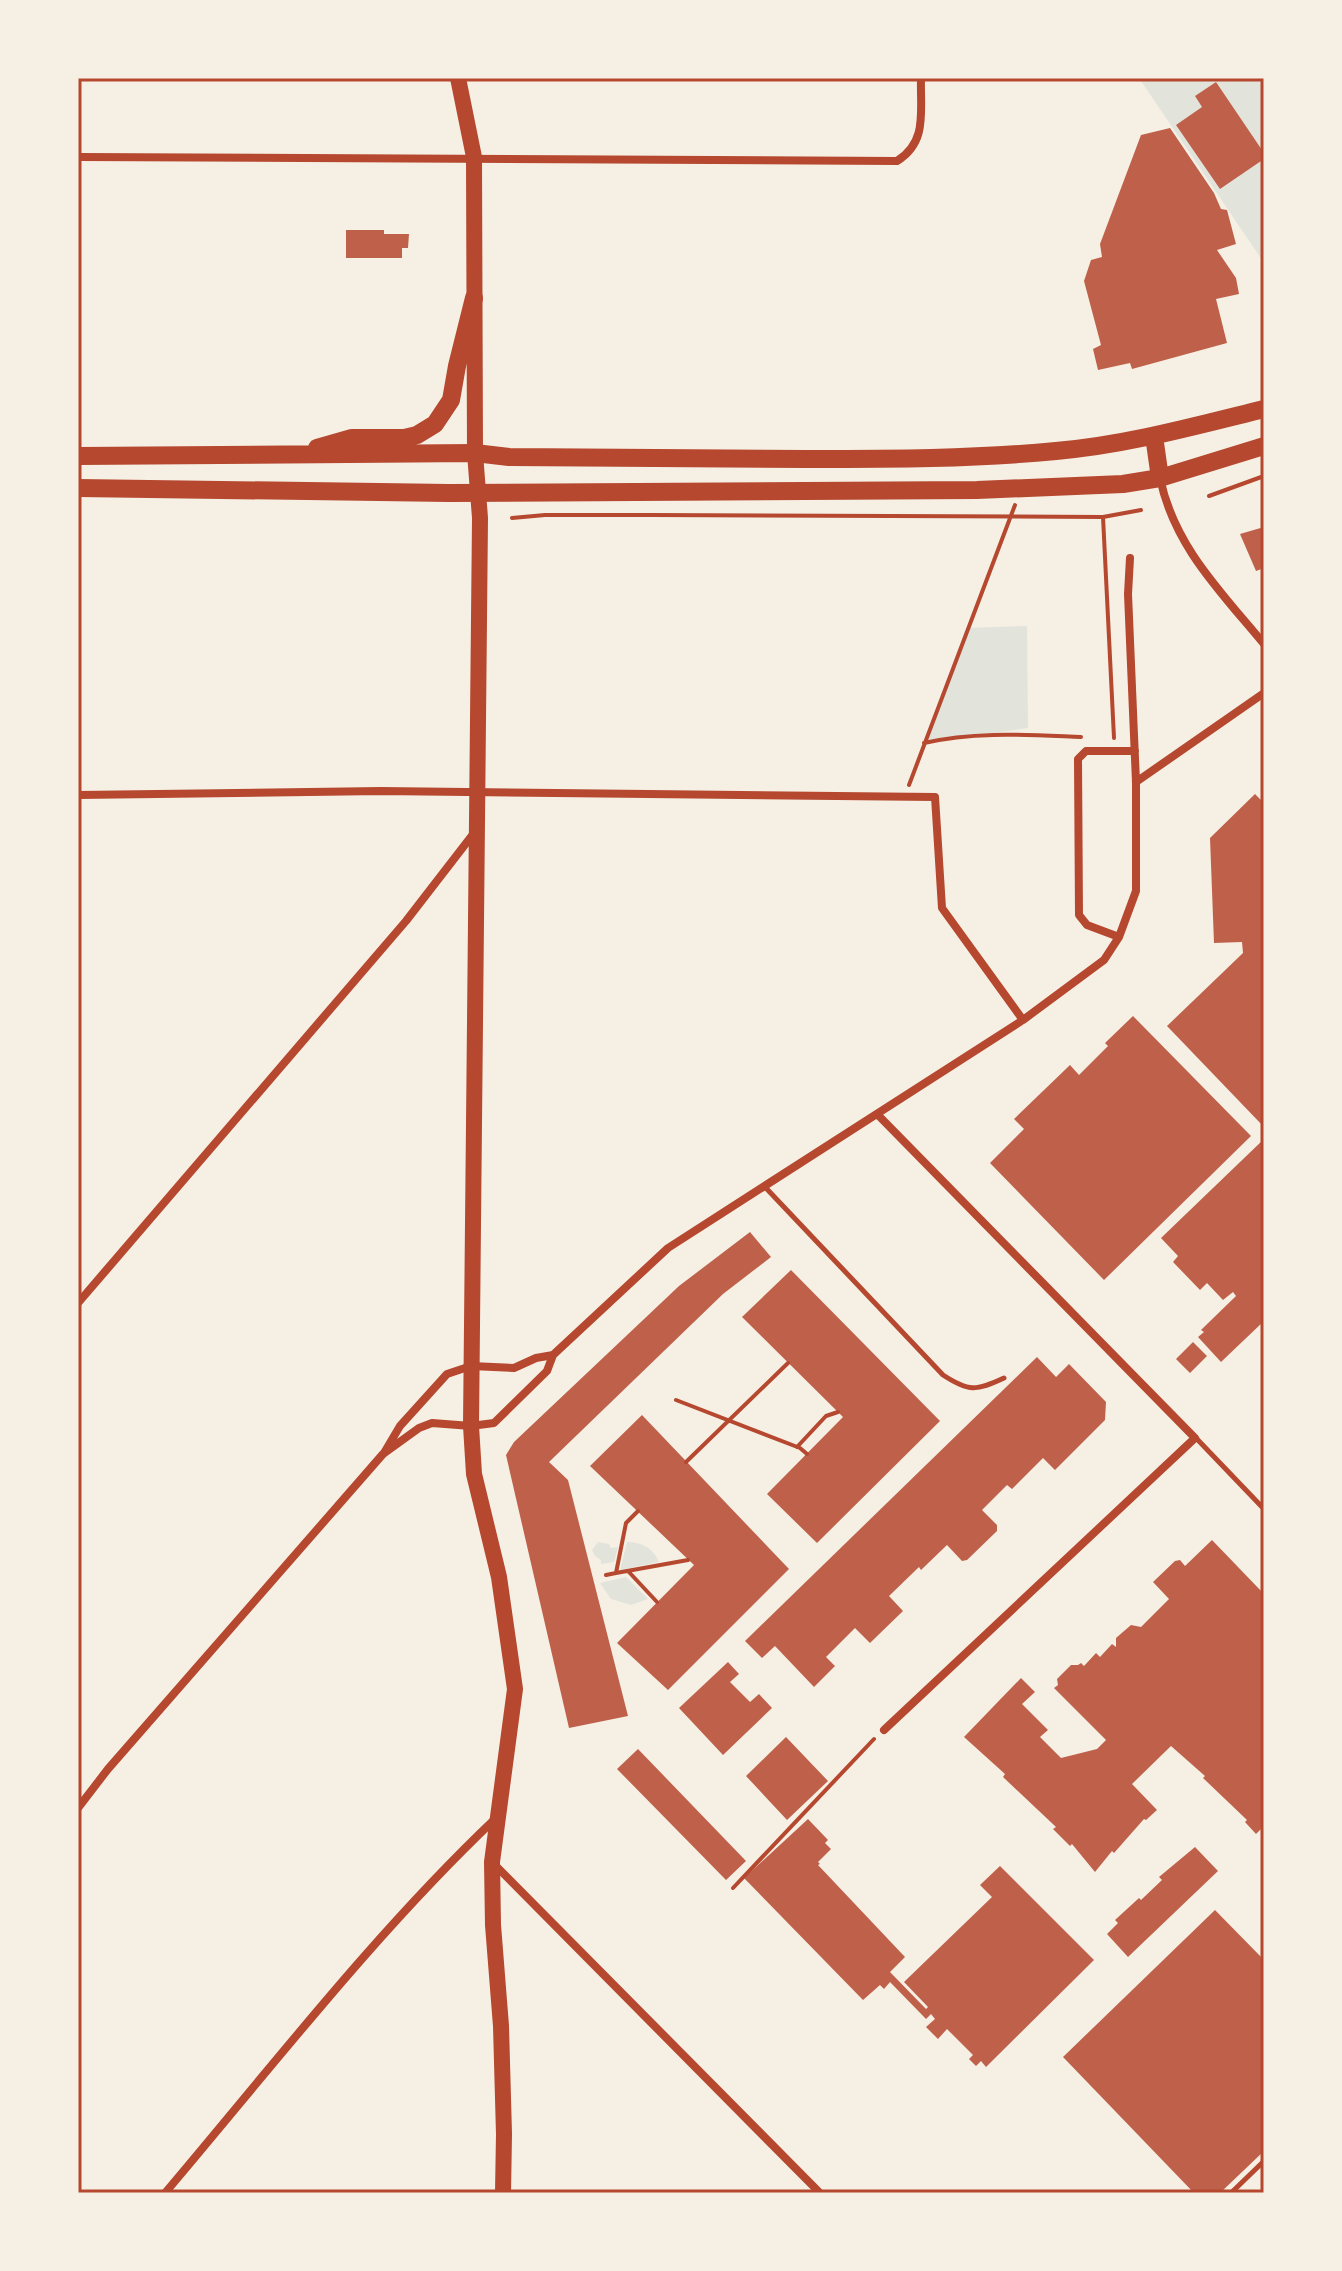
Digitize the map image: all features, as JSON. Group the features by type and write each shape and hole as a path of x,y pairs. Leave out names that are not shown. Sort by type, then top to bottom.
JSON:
{"main road":[{"path":"458,78 474,157 475,453 479,492 471,1426 474,1474 499,1577 515,1689 492,1862 502,2072 503,2193"},
{"path":"295,454 352,438 404,438 417,435 435,424 451,400 474,298"},
{"path":"78,456 475,453 509,457 600,458 959,458 1058,451 1154,436 1264,409"},
{"path":"1154,436 1160,478"},
{"path":"78,488 479,492 977,490 1123,484 1160,478 1264,446"}],"street":[{"path":"78,157 897,161 910,153 919,140 921,78"},
{"path":"1160,478 1166,504 1189,552 1264,644"},
{"path":"383,1454 419,1428 432,1423 471,1426 494,1423 547,1371 553,1355 668,1248 1023,1020 1104,960 1119,937 1136,891 1136,782 1128,594 1130,558"},
{"path":"1136,782 1264,693"},
{"path":"1119,937 1087,925 1079,915 1078,759 1086,751 1135,751"},
{"path":"78,795 381,791 935,797 942,908 1023,1020"},
{"path":"78,1303 406,921 475,831"},
{"path":"878,1115 1195,1438 884,1730"},
{"path":"78,1808 108,1769 383,1454 400,1426 447,1374 471,1366 514,1368 536,1358 553,1355"},
{"path":"165,2193 343,1983 452,1861 496,1819"},
{"path":"492,1862 820,2193"}],"lane":[{"path":"764,1186 943,1375 962,1388 981,1389 1004,1378"},
{"path":"1195,1438 1264,1509"},
{"path":"1231,2193 1263,2162"}],"path":[{"path":"1209,496 1264,476"},
{"path":"904,796 1022,488"},
{"path":"512,518 635,515 1103,517 1141,510"},
{"path":"1103,517 1114,738"},
{"path":"924,743 978,736 1085,737"},
{"path":"686,1462 788,1363"},
{"path":"676,1400 797,1447 807,1454"},
{"path":"797,1447 826,1416 838,1412"},
{"path":"616,1573 626,1523 638,1511"},
{"path":"606,1575 688,1560"},
{"path":"628,1571 657,1602"},
{"path":"733,1888 884,1730"}],"shaded area":[{"path":"1139,78 1264,78 1264,263"},
{"path":"1027,626 1028,728 924,743 967,628"},
{"path":"598,1542 609,1544 611,1548 618,1547 614,1562 601,1564 592,1550"},
{"path":"627,1542 646,1547 659,1562 620,1570"},
{"path":"626,1577 648,1599 631,1605 611,1599 600,1583"}],"building":[{"path":"1216,82 1264,153 1264,159 1220,189 1176,125 1202,107 1195,96"},
{"path":"1170,128 1214,193 1221,209 1227,210 1236,244 1217,250 1236,278 1239,294 1216,299 1227,343 1132,369 1130,363 1098,370 1093,349 1101,345 1084,281 1091,260 1102,257 1100,244 1141,135"},
{"path":"346,230 384,230 384,234 409,234 408,248 402,248 402,258 346,258"},
{"path":"1264,527 1264,568 1256,571 1240,534"},
{"path":"1255,794 1264,803 1264,1127 1167,1026 1243,953 1242,942 1214,943 1210,838"},
{"path":"1133,1016 1251,1136 1104,1280 990,1163 1024,1129 1014,1119 1070,1065 1079,1075 1108,1046 1105,1043"},
{"path":"1264,1139 1264,1321 1221,1362 1198,1337 1204,1332 1201,1330 1236,1296 1233,1292 1223,1300 1207,1283 1200,1290 1173,1262 1178,1256 1161,1238"},
{"path":"750,1232 771,1257 723,1294 549,1462 568,1480 628,1716 569,1728 506,1455 514,1442 679,1286"},
{"path":"791,1270 940,1421 817,1543 767,1494 843,1417 742,1317"},
{"path":"1193,1342 1207,1356 1190,1373 1176,1359"},
{"path":"1037,1357 1056,1377 1069,1364 1106,1402 1105,1420 1055,1470 1043,1458 1012,1489 1007,1485 982,1510 997,1525 997,1531 967,1560 962,1561 947,1545 921,1570 919,1567 889,1596 903,1611 870,1643 855,1628 826,1657 835,1666 814,1687 775,1646 762,1658 745,1641"},
{"path":"642,1415 789,1569 668,1690 617,1643 694,1565 590,1466"},
{"path":"1212,1540 1264,1594 1264,1826 1256,1834 1245,1822 1247,1820 1203,1778 1205,1776 1171,1746 1132,1784 1157,1810 1144,1819 1114,1853 1112,1851 1095,1872 1072,1844 1070,1846 1053,1829 1056,1827 1003,1777 1005,1774 964,1737 1021,1678 1035,1692 1022,1704 1048,1730 1040,1737 1061,1758 1097,1749 1106,1740 1054,1688 1058,1685 1057,1679 1071,1665 1081,1663 1084,1666 1096,1653 1100,1657 1112,1644 1116,1647 1116,1638 1131,1625 1141,1627 1169,1599 1153,1582 1175,1561 1180,1560 1185,1566"},
{"path":"728,1662 739,1674 730,1682 750,1702 759,1694 772,1708 723,1755 679,1708"},
{"path":"786,1737 828,1781 787,1820 746,1776"},
{"path":"638,1749 746,1861 726,1880 617,1769"},
{"path":"808,1819 828,1840 825,1843 831,1849 818,1865 905,1957 890,1972 926,2009 928,2007 904,1982 992,1897 980,1885 1000,1866 1094,1960 986,2067 981,2061 976,2066 969,2059 973,2055 947,2029 938,2039 926,2027 935,2019 931,2014 926,2019 890,1982 884,1989 880,1985 863,2000 744,1878"},
{"path":"1195,1847 1218,1871 1128,1957 1107,1934 1118,1923 1115,1920 1139,1898 1141,1900 1162,1880 1159,1877"},
{"path":"1215,1910 1264,1960 1264,2151 1220,2193 1194,2193 1063,2057"}]}
